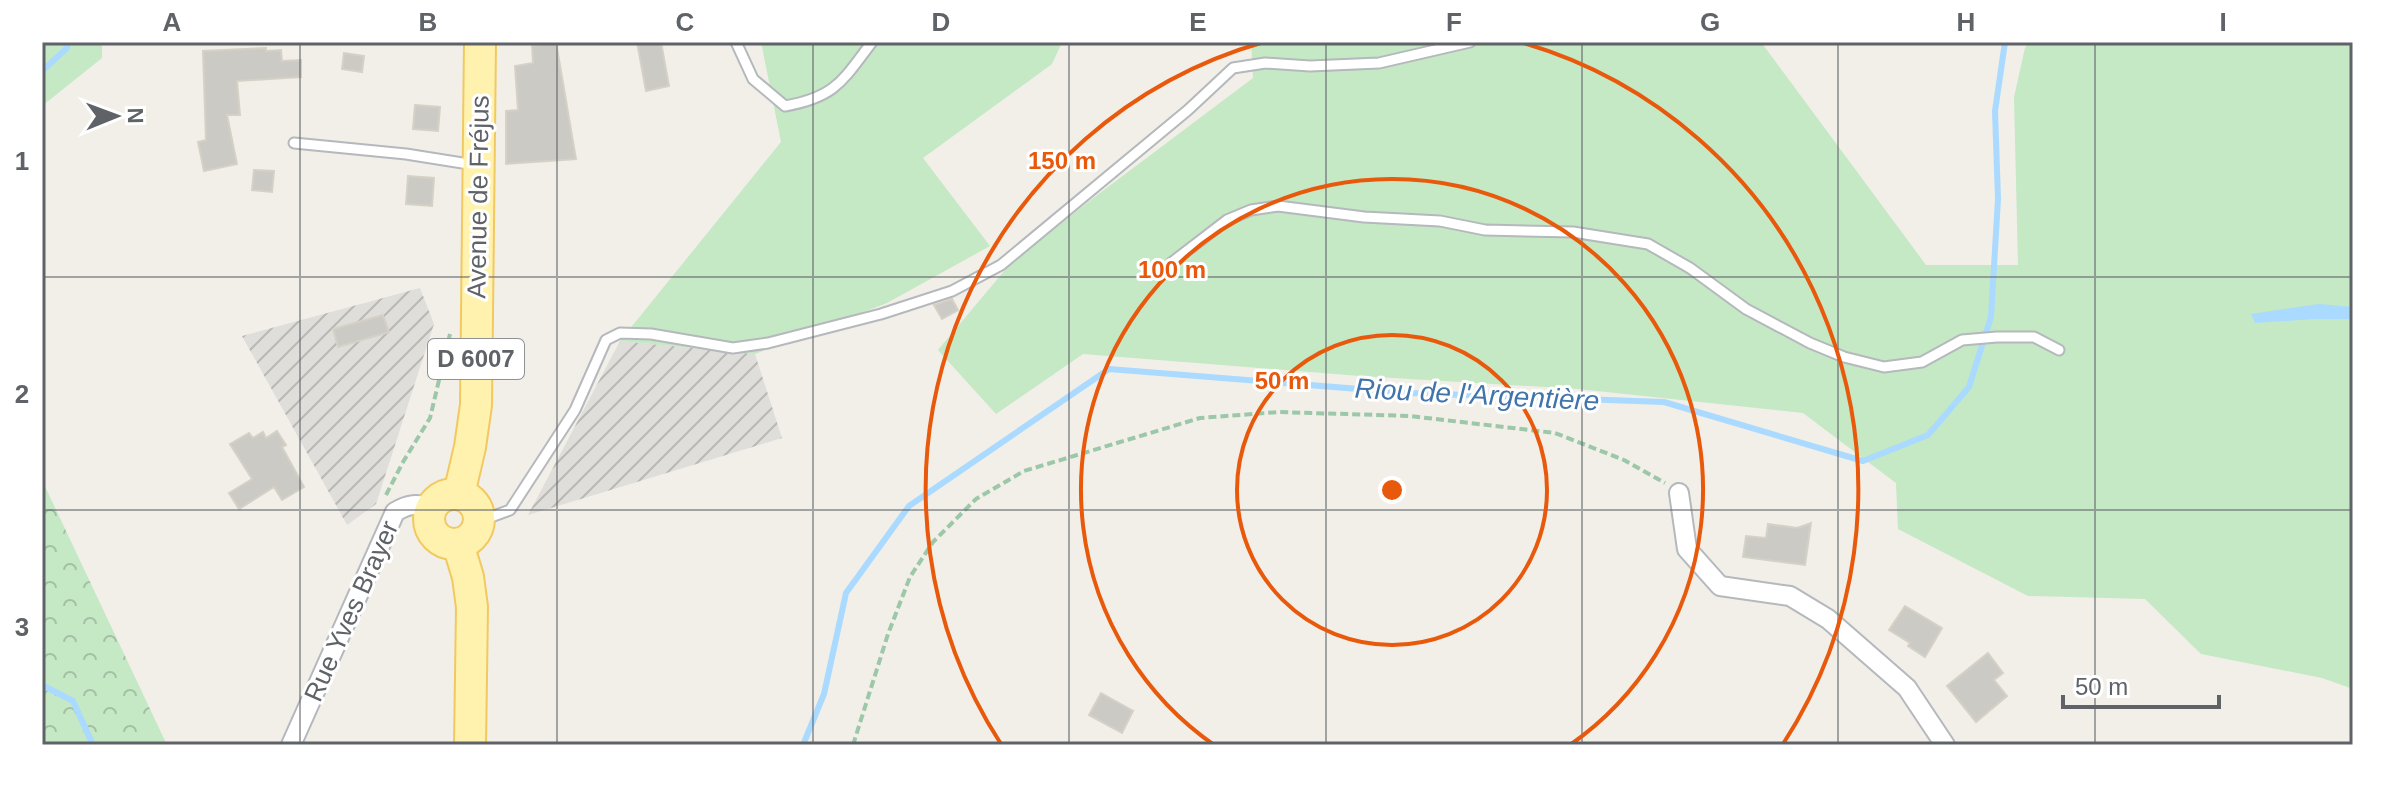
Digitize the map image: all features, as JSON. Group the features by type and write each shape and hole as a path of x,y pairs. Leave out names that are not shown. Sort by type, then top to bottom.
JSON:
{"main road":[{"name":"Avenue de Fréjus","path":"459,494 476,405 480,42"},
{"path":"459,494 470,499 478,509 480,521 469,540 458,544 438,538 431,529 429,519 438,499 459,494"},
{"path":"458,544 468,577 472,607 470,745"}],"street":[{"path":"1679,493 1687,549 1720,586 1790,596 1828,619 1907,688 1945,745"},
{"name":"Rue Yves Brayer","path":"291,745 395,512 406,505 420,504 432,508"}],"lane":[{"path":"736,42 753,79 785,106 808,102 839,86 872,42"},
{"path":"480,521 510,510 575,410 606,340 620,333 651,334 733,348 768,343 881,314 952,291 1001,265 1165,129 1233,68 1265,63 1310,66 1379,63 1470,42"},
{"path":"294,143 479,165"},
{"path":"1171,263 1227,220 1251,210 1278,206 1364,217 1440,221 1485,230 1573,232 1648,244 1690,268 1746,309 1810,343 1844,357 1884,367 1922,362 1962,340 2034,337 2059,350"}],"path":[{"path":"384,498 430,418 452,327"},
{"path":"853,745 888,634 910,577 933,542 976,499 1024,471 1053,462 1200,418 1279,412 1410,416 1555,433 1624,460 1679,493"}],"shaded area":[{"path":"420,288 434,324 376,504 347,525 242,336"},
{"path":"620,341 755,354 782,438 528,515"}],"green space":[{"path":"42,42 102,42 102,58 42,106"},
{"path":"761,42 1062,42 1052,64 923,158 990,246 887,303 755,354 620,341 781,142"},
{"path":"1251,42 1761,42 1926,265 2018,265 2014,97 2029,42 2353,42 2353,689 2322,678 2201,654 2145,599 2028,596 1898,529 1896,483 1803,413 1578,389 1360,376 1083,354 996,414 938,350 1010,264 1253,78"},
{"path":"42,480 167,745 42,745"}],"water":[{"path":"2319,304 2353,307 2353,319 2255,323 2251,314"}],"building":[{"path":"556,42 576,159 506,164 506,111 518,110 515,66 533,63 532,46"},
{"path":"637,42 661,42 669,86 646,91"},
{"path":"266,48 266,51 281,50 282,61 301,60 301,77 237,81 240,115 227,115 237,164 204,171 198,142 206,140 203,51"},
{"path":"344,53 364,56 362,72 342,69"},
{"path":"415,105 440,107 438,131 413,129"},
{"path":"254,170 274,171 272,192 252,190"},
{"path":"408,176 434,178 432,206 406,204"},
{"path":"952,299 958,310 942,319 934,305"},
{"path":"383,315 389,332 338,347 333,329"},
{"path":"277,431 286,445 282,447 304,487 282,500 274,487 239,509 229,493 252,479 230,444 249,433 253,438 263,432 266,438"},
{"path":"1811,523 1805,565 1743,557 1746,536 1766,538 1768,524 1797,528"},
{"path":"1905,606 1942,628 1925,657 1889,630"},
{"path":"1988,653 2003,673 1994,680 2007,696 1976,722 1947,686"},
{"path":"1101,693 1133,711 1122,733 1089,715"}],"waterway":[{"path":"42,71 67,48 67,42"},
{"name":"Riou de l'Argentière","path":"803,745 824,694 846,593 909,506 1109,369 1409,393 1664,402 1863,461 1928,435 1969,387 1991,317 1998,199 1995,111 2005,42"},
{"path":"42,685 73,701 93,745"}]}
